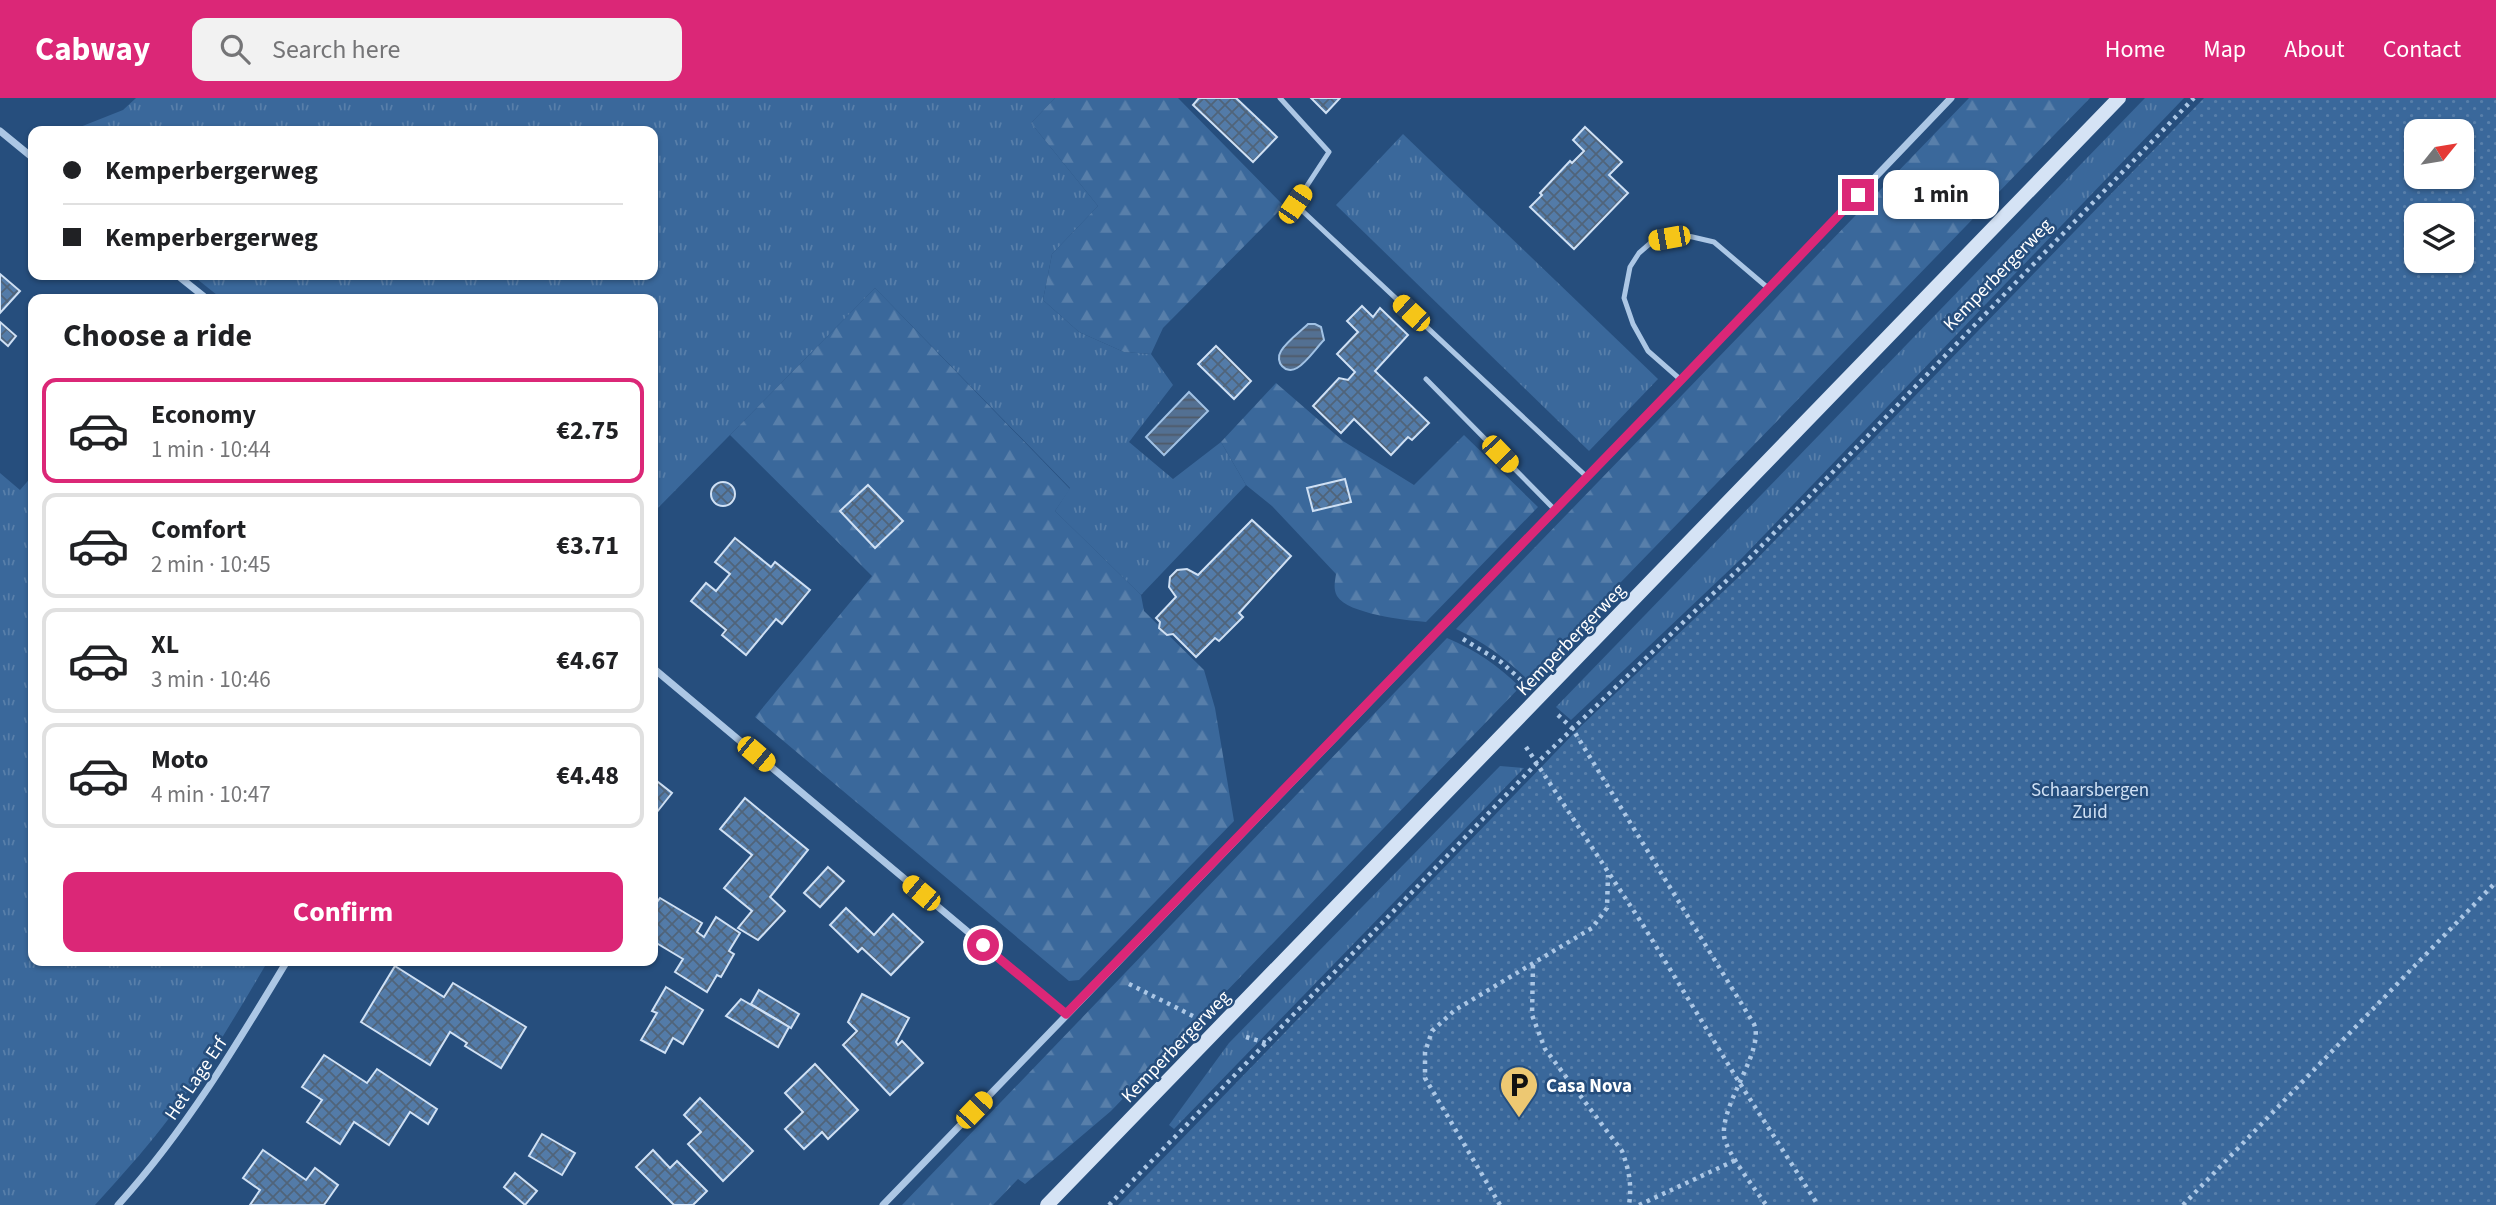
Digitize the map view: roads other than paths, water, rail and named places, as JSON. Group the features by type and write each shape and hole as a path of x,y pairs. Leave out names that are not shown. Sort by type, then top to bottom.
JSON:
{"main road":[{"name":"Kemperbergerweg","path":"1047,1205 2119,98"}],"street":[{"path":"883,1205 1681,380 1947,99"},
{"path":"0,131 28,154"},
{"path":"183,280 201,294"},
{"path":"658,672 1066,1014"},
{"name":"Het Lage Erf","path":"118,1205 147,1173 189,1118 284,966"}],"lane":[{"path":"1280,98 1329,152 1295,204 1587,477"},
{"path":"1681,380 1648,351 1633,324 1624,298 1629,267 1639,253 1654,240 1684,235 1714,242 1768,288"},
{"path":"1426,379 1555,510"}],"place":[{"name":"Casa Nova","path":"1519,1119"}],"park label":[{"name":"Schaarsbergen Zuid","path":"2090,800"}]}
